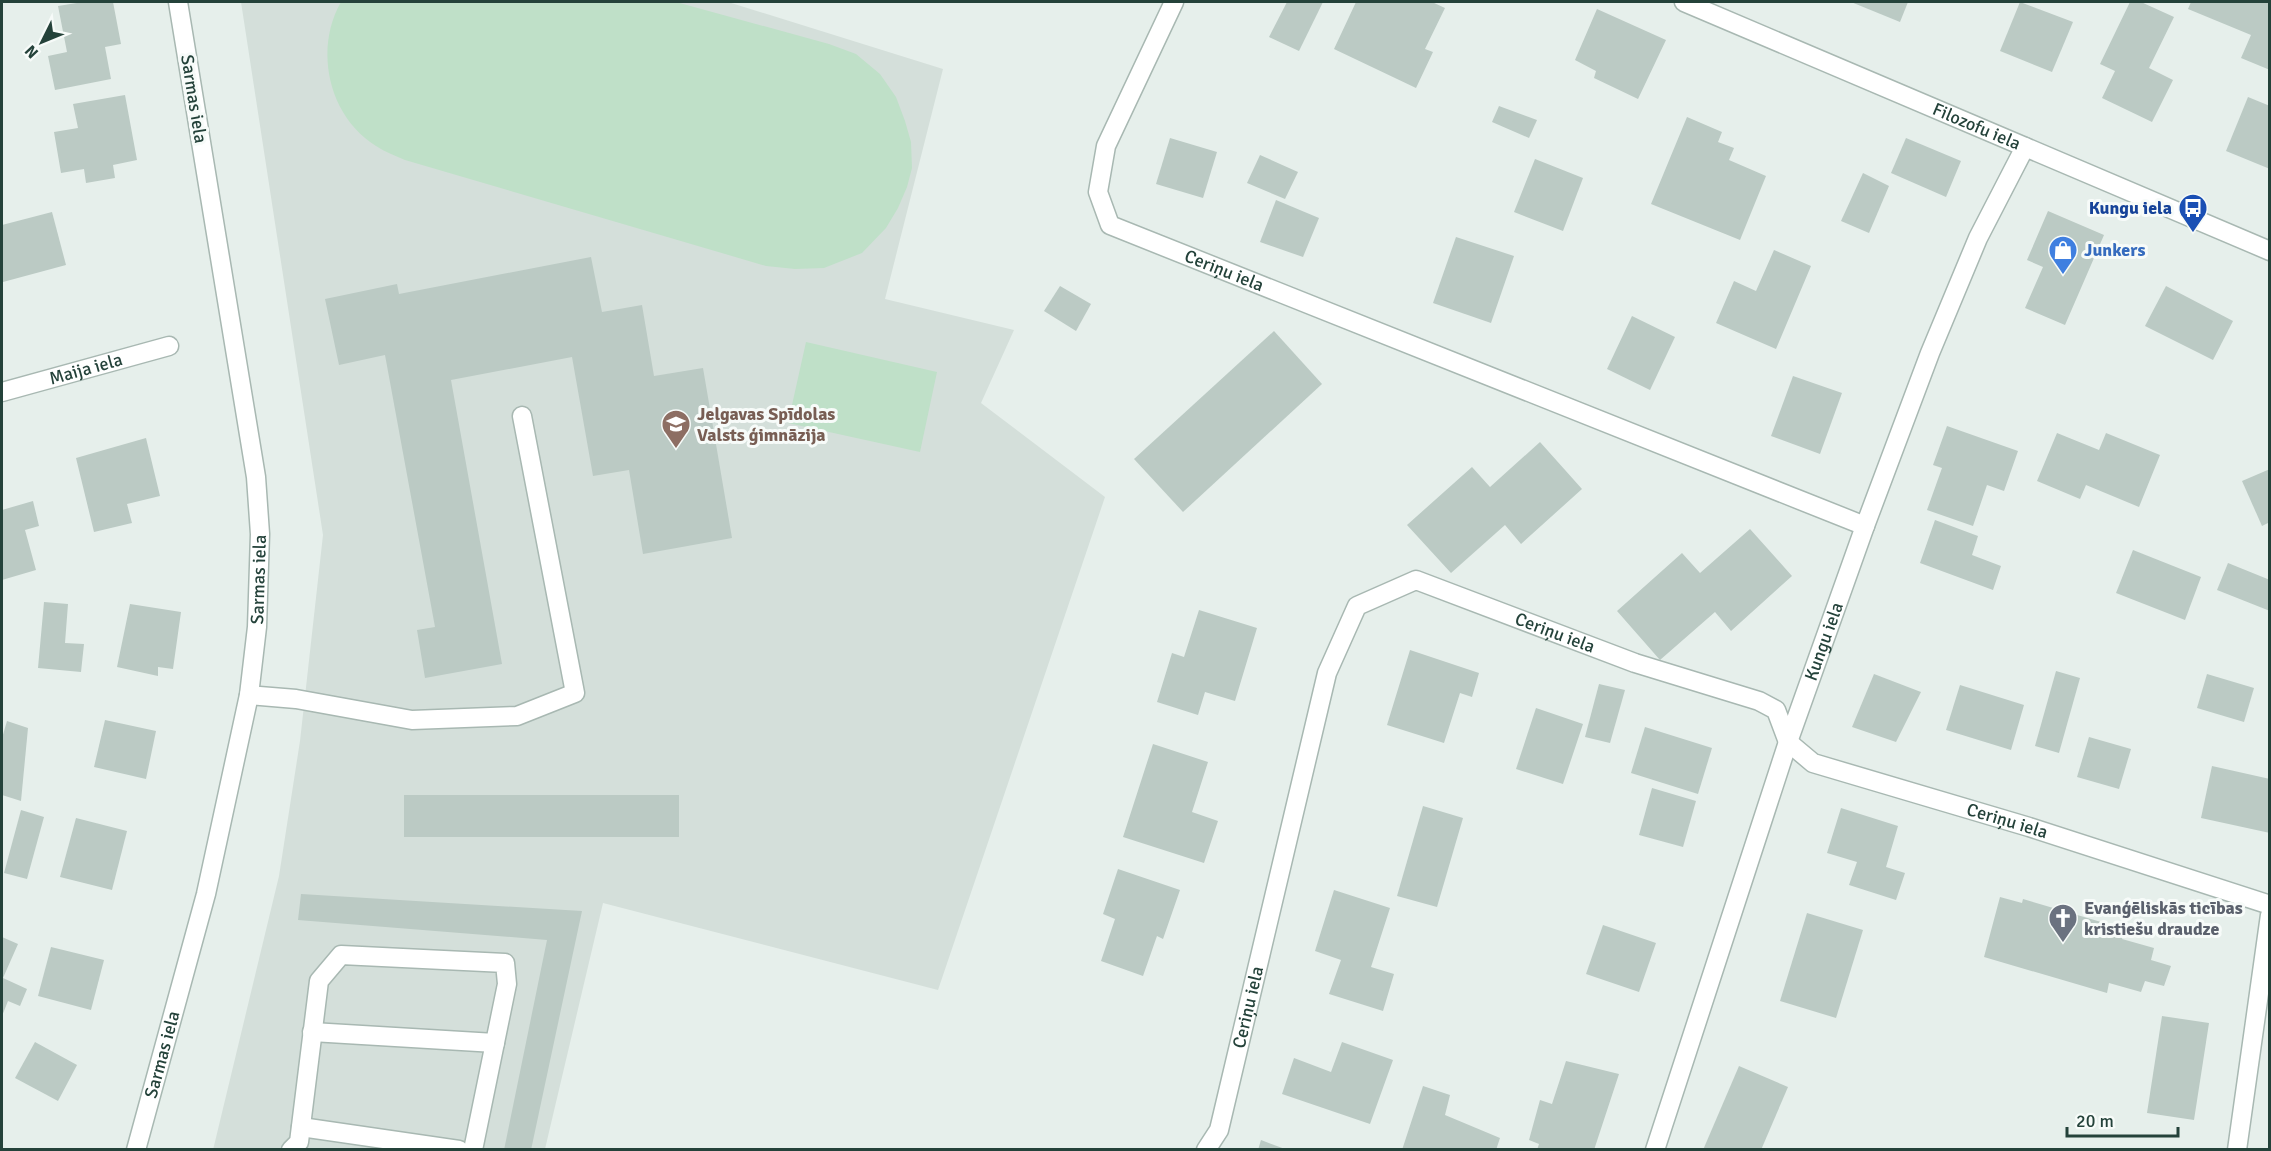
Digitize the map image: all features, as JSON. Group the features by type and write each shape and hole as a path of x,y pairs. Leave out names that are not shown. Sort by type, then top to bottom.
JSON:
{"street":[{"name":"Sarmas iela","path":"136,1149 206,894 249,695 257,627 261,534 256,477 178,2"},
{"name":"Ceriņu iela","path":"1174,2 1106,146 1098,192 1110,225 1865,526"},
{"name":"Filozofu iela","path":"1684,2 2270,251"},
{"name":"Kungu iela","path":"1655,1149 1788,742 1865,526 1956,290 1978,238 2025,147"},
{"name":"Maija iela","path":"2,392 169,346"},
{"path":"249,695 296,699 412,720 517,716 574,693 522,416"},
{"name":"Ceriņu iela","path":"1206,1149 1219,1130 1327,673 1357,606 1416,580 1635,663 1759,700 1776,710 1788,742 1813,763 2029,827 2270,905"},
{"path":"2237,1149 2270,915"},
{"path":"291,1149 299,1142 319,981 341,955 505,963 507,984 474,1149"},
{"path":"312,1032 495,1044"},
{"path":"301,1127 459,1149"}],"shaded area":[{"name":"Jelgavas Spīdolas Valsts ģimnāzija","path":"241,2 728,2 943,69 885,299 1014,330 981,403 1105,497 938,990 603,903 545,1149 213,1150 279,876 300,741 323,535"}],"green space":[{"path":"341,2 676,2 829,44 856,54 880,74 896,97 911,142 912,168 907,187 886,228 862,253 824,268 795,269 766,266 405,160 379,148 360,133 346,117 337,100 330,80 328,40"},
{"path":"806,342 937,372 920,452 788,423"}],"building":[{"path":"83,2 113,2 121,44 105,47 111,79 55,90 48,56 67,52 58,6"},
{"path":"1287,2 1323,2 1299,51 1269,37"},
{"path":"1356,2 1432,2 1445,8 1425,49 1433,52 1416,88 1334,49"},
{"path":"1851,2 1908,2 1900,22"},
{"path":"2020,2 2073,22 2052,72 2000,51"},
{"path":"2130,2 2141,2 2174,17 2149,68 2173,80 2152,122 2102,98 2115,71 2100,64"},
{"path":"2191,2 2270,2 2270,70 2241,58 2251,35 2188,9"},
{"path":"1597,9 1666,40 1638,99 1594,78 1596,71 1575,60"},
{"path":"125,95 137,160 113,165 115,178 86,183 84,169 61,173 54,132 78,128 73,104"},
{"path":"2248,97 2270,106 2270,169 2226,151"},
{"path":"1499,106 1537,120 1529,138 1492,122"},
{"path":"1687,117 1722,132 1718,142 1734,148 1729,160 1766,176 1740,240 1651,204"},
{"path":"1170,138 1217,152 1203,198 1156,184"},
{"path":"1906,138 1961,161 1946,197 1891,173"},
{"path":"1260,155 1298,172 1285,199 1247,183"},
{"path":"1535,159 1583,178 1563,231 1514,212"},
{"path":"1863,173 1889,186 1869,233 1841,221"},
{"path":"1276,200 1319,218 1303,257 1260,242"},
{"name":"Junkers","path":"2048,211 2104,235 2065,325 2025,308 2043,267 2027,260"},
{"path":"52,212 66,265 3,282 2,225"},
{"path":"1456,237 1514,256 1491,323 1433,303"},
{"path":"1774,250 1811,266 1776,349 1716,323 1734,281 1756,291"},
{"path":"591,257 602,312 642,305 654,376 703,368 732,538 643,554 629,470 593,476 572,357 451,380 502,664 425,678 417,630 435,627 385,355 339,365 325,299 397,284 399,294"},
{"path":"1060,286 1091,304 1076,331 1044,311"},
{"path":"2166,286 2233,321 2213,360 2145,326"},
{"path":"1632,316 1675,337 1650,390 1607,369"},
{"path":"1274,331 1322,384 1183,512 1134,459"},
{"path":"1793,376 1842,393 1820,454 1771,436"},
{"path":"1947,426 2018,451 2004,491 1987,485 1973,526 1927,510 1942,468 1933,465"},
{"path":"2057,433 2099,450 2106,433 2160,455 2139,507 2086,485 2080,499 2037,481"},
{"path":"146,438 160,496 127,504 132,523 94,532 76,458"},
{"path":"1540,442 1582,489 1521,544 1505,525 1451,573 1407,525 1472,467 1490,487"},
{"path":"2270,469 2270,522 2262,526 2242,481"},
{"path":"33,501 39,526 25,530 36,570 2,580 2,510"},
{"path":"1935,520 1978,536 1972,555 2001,566 1993,590 1920,563"},
{"path":"1750,529 1792,576 1731,631 1715,612 1660,660 1617,611 1682,553 1700,573"},
{"path":"2133,550 2201,577 2185,620 2116,593"},
{"path":"2228,563 2270,580 2270,611 2217,590"},
{"path":"44,602 68,604 65,643 84,644 81,672 38,668"},
{"path":"130,604 181,612 173,669 158,667 158,676 117,667"},
{"path":"1199,610 1257,628 1235,701 1205,692 1198,715 1157,702 1172,653 1184,657"},
{"path":"1410,650 1479,673 1472,697 1460,693 1444,743 1387,725"},
{"path":"2056,671 2080,678 2059,753 2035,746"},
{"path":"1874,674 1921,692 1896,742 1852,727"},
{"path":"2207,674 2254,688 2244,722 2197,708"},
{"path":"1599,684 1625,690 1610,743 1585,737"},
{"path":"1960,685 2024,705 2011,750 1946,730"},
{"path":"1536,708 1583,724 1563,784 1516,769"},
{"path":"105,720 156,731 146,779 94,767"},
{"path":"7,721 28,728 21,801 2,795 2,738"},
{"path":"1645,727 1712,748 1698,794 1631,773"},
{"path":"2089,737 2131,749 2119,789 2077,777"},
{"path":"1153,744 1208,762 1192,812 1218,821 1204,863 1123,837"},
{"path":"2212,766 2270,779 2270,833 2201,818"},
{"path":"1652,788 1696,801 1683,847 1639,835"},
{"path":"404,795 679,795 679,837 404,837"},
{"path":"1423,806 1463,818 1437,907 1397,896"},
{"path":"1841,808 1898,826 1886,867 1905,873 1896,900 1849,885 1857,862 1827,853"},
{"path":"21,810 44,817 27,879 4,873"},
{"path":"76,818 127,831 112,890 60,877"},
{"path":"1118,869 1180,890 1163,939 1157,936 1143,976 1101,961 1115,919 1103,914"},
{"path":"1334,890 1390,908 1371,967 1394,974 1383,1011 1329,994 1341,960 1315,951"},
{"path":"301,894 582,911 531,1150 504,1150 547,940 298,920"},
{"name":"Evanģēliskās ticības kristiešu draudze","path":"2000,897 2022,903 2023,899 2125,929 2122,939 2154,948 2151,960 2171,966 2164,986 2145,981 2141,992 2109,983 2107,993 1984,957"},
{"path":"1807,913 1863,930 1836,1018 1780,1001"},
{"path":"1603,925 1656,943 1639,992 1586,974"},
{"path":"2,937 18,944 3,978 27,989 20,1006 8,1001 2,1016"},
{"path":"51,947 104,960 91,1010 38,996"},
{"path":"2162,1016 2209,1023 2194,1120 2147,1113"},
{"path":"35,1042 77,1065 58,1101 15,1078"},
{"path":"1342,1042 1393,1060 1370,1124 1282,1094 1294,1058 1331,1072"},
{"path":"1566,1061 1619,1074 1594,1150 1537,1150 1539,1144 1529,1140 1540,1100 1552,1104"},
{"path":"1739,1066 1788,1087 1761,1150 1703,1150"},
{"path":"1423,1086 1450,1095 1445,1115 1500,1138 1496,1150 1402,1150"},
{"path":"1261,1140 1285,1149 1285,1150 1258,1150"}],"place":[{"name":"Kungu iela","path":"2193,234"},
{"name":"Junkers","path":"2063,276"},
{"name":"Jelgavas Spīdolas Valsts ģimnāzija","path":"676,450"},
{"name":"Evanģēliskās ticības kristiešu draudze","path":"2063,944"}]}
